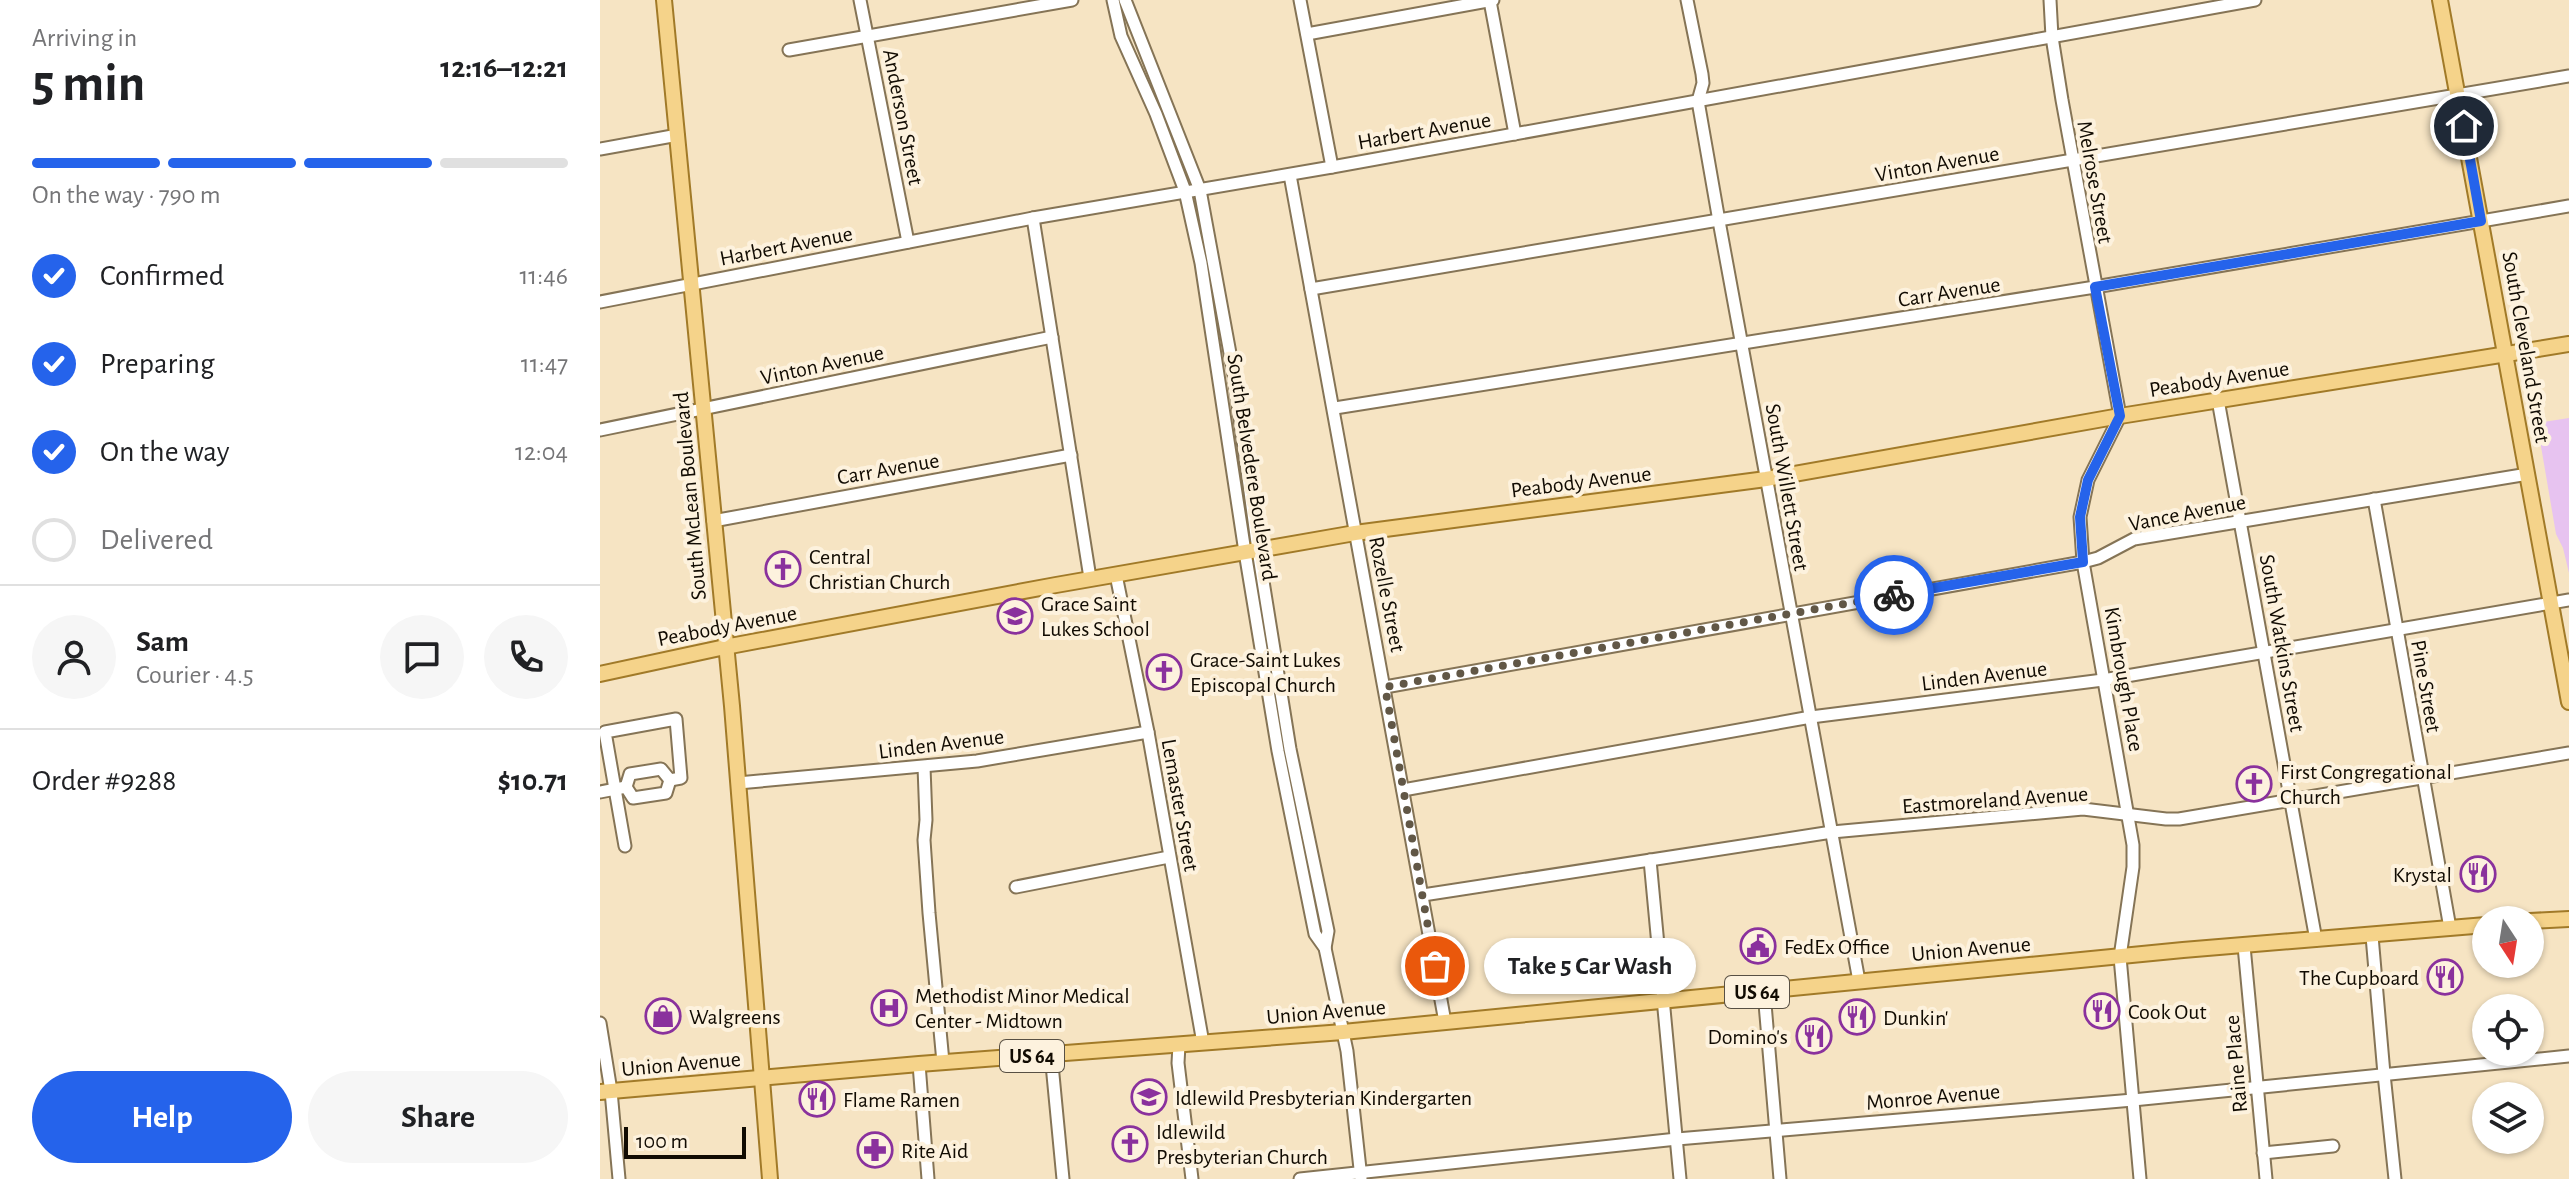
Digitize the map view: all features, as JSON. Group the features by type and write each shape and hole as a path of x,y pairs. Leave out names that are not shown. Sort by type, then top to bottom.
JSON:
{"main road":[{"name":"South McLean Boulevard","path":"664,0 738,783 770,1179"},
{"name":"South Cleveland Street","path":"2440,0 2569,702"},
{"name":"Peabody Avenue","path":"600,674 725,647 1090,578 1355,533 1766,479 2120,416 2569,344"},
{"path":"2544,920 2569,919"},
{"name":"Union Avenue","path":"606,1091 1343,1032 1859,981 2472,926"}],"street":[{"name":"Anderson Street","path":"860,0 908,242"},
{"path":"789,50 1072,0"},
{"name":"South Belvedere Boulevard","path":"1113,0 1121,36 1156,114 1185,191 1201,263 1218,377 1252,551"},
{"name":"South Belvedere Boulevard","path":"1125,0 1200,190 1234,375 1252,551 1278,751 1315,934 1325,948 1343,1032 1361,1176"},
{"path":"1300,0 1332,167"},
{"path":"1307,34 1492,0 1515,134"},
{"name":"South Willett Street","path":"1687,0 1702,74 1698,101 1719,221 1859,981"},
{"name":"Melrose Street","path":"2050,0 2052,37 2072,160 2120,416"},
{"name":"Harbert Avenue","path":"600,302 1033,218 1290,175 2052,37 2202,5 2255,0"},
{"name":"Vinton Avenue","path":"1311,289 2569,76"},
{"path":"600,149 678,135"},
{"name":"Rozelle Street","path":"1290,175 1445,1022"},
{"name":"Carr Avenue","path":"1335,408 1742,345 2569,206"},
{"path":"1033,218 1090,578"},
{"name":"Vinton Avenue","path":"600,430 1052,337"},
{"path":"1218,377 1234,375"},
{"name":"South Watkins Street","path":"2218,400 2316,940"},
{"name":"Kimbrough Place","path":"2120,416 2088,480 2080,517 2083,562 2130,815 2133,867 2120,957 2140,1179"},
{"name":"Carr Avenue","path":"713,521 1071,455"},
{"name":"Vance Avenue","path":"1385,687 2083,562 2098,558 2134,539 2528,474"},
{"name":"Pine Street","path":"2374,499 2450,928"},
{"name":"Lemaster Street","path":"1116,575 1148,732 1203,1043"},
{"name":"Linden Avenue","path":"1403,790 1811,717 2103,680 2569,600"},
{"path":"625,846 621,788 605,732 676,719 681,778 670,780"},
{"name":"Linden Avenue","path":"738,783 977,761 1148,732"},
{"name":"Eastmoreland Avenue","path":"1423,895 1832,832 2083,809 2179,819 2569,753"},
{"path":"924,767 924,840 943,1062"},
{"path":"600,792 621,788 630,774 661,769 670,780"},
{"path":"621,788 633,798 666,793 670,780"},
{"path":"1016,887 1169,857"},
{"path":"1650,860 1680,1179"},
{"path":"2372,936 2395,1179"},
{"name":"Raine Place","path":"2244,946 2266,1179"},
{"path":"1764,992 1780,1179"},
{"path":"600,1023 619,1179"},
{"path":"1179,1045 1178,1063 1192,1179"},
{"path":"1051,1054 1063,1179"},
{"name":"Monroe Avenue","path":"1300,1179 1361,1176 1677,1139 2133,1100 2569,1056"},
{"path":"919,1064 928,1179"},
{"path":"2263,1153 2333,1146"}],"shaded area":[{"path":"2569,418 2569,573 2556,534 2537,423"}],"way so far":[{"path":"1435,966 1385,687 1894,595"}],"place":[{"name":"Central Christian Church","path":"783,569"},
{"name":"Grace Saint Lukes School","path":"1015,616"},
{"name":"Grace-Saint Lukes Episcopal Church","path":"1164,672"},
{"name":"First Congregational Church","path":"2254,784"},
{"name":"Krystal","path":"2478,874"},
{"name":"FedEx Office","path":"1758,946"},
{"name":"Take 5 Car Wash","path":"1435,966"},
{"name":"The Cupboard","path":"2445,977"},
{"name":"Methodist Minor Medical Center - Midtown","path":"889,1008"},
{"name":"Cook Out","path":"2102,1011"},
{"name":"Walgreens","path":"663,1016"},
{"name":"Dunkin'","path":"1857,1017"},
{"name":"Domino's","path":"1814,1036"},
{"name":"Idlewild Presbyterian Kindergarten","path":"1149,1097"},
{"name":"Flame Ramen","path":"817,1099"},
{"name":"Idlewild Presbyterian Church","path":"1130,1144"},
{"name":"Rite Aid","path":"875,1150"}],"route":[{"path":"1894,595 2083,562 2080,517 2088,480 2120,416 2095,287 2481,221 2464,126"}]}
